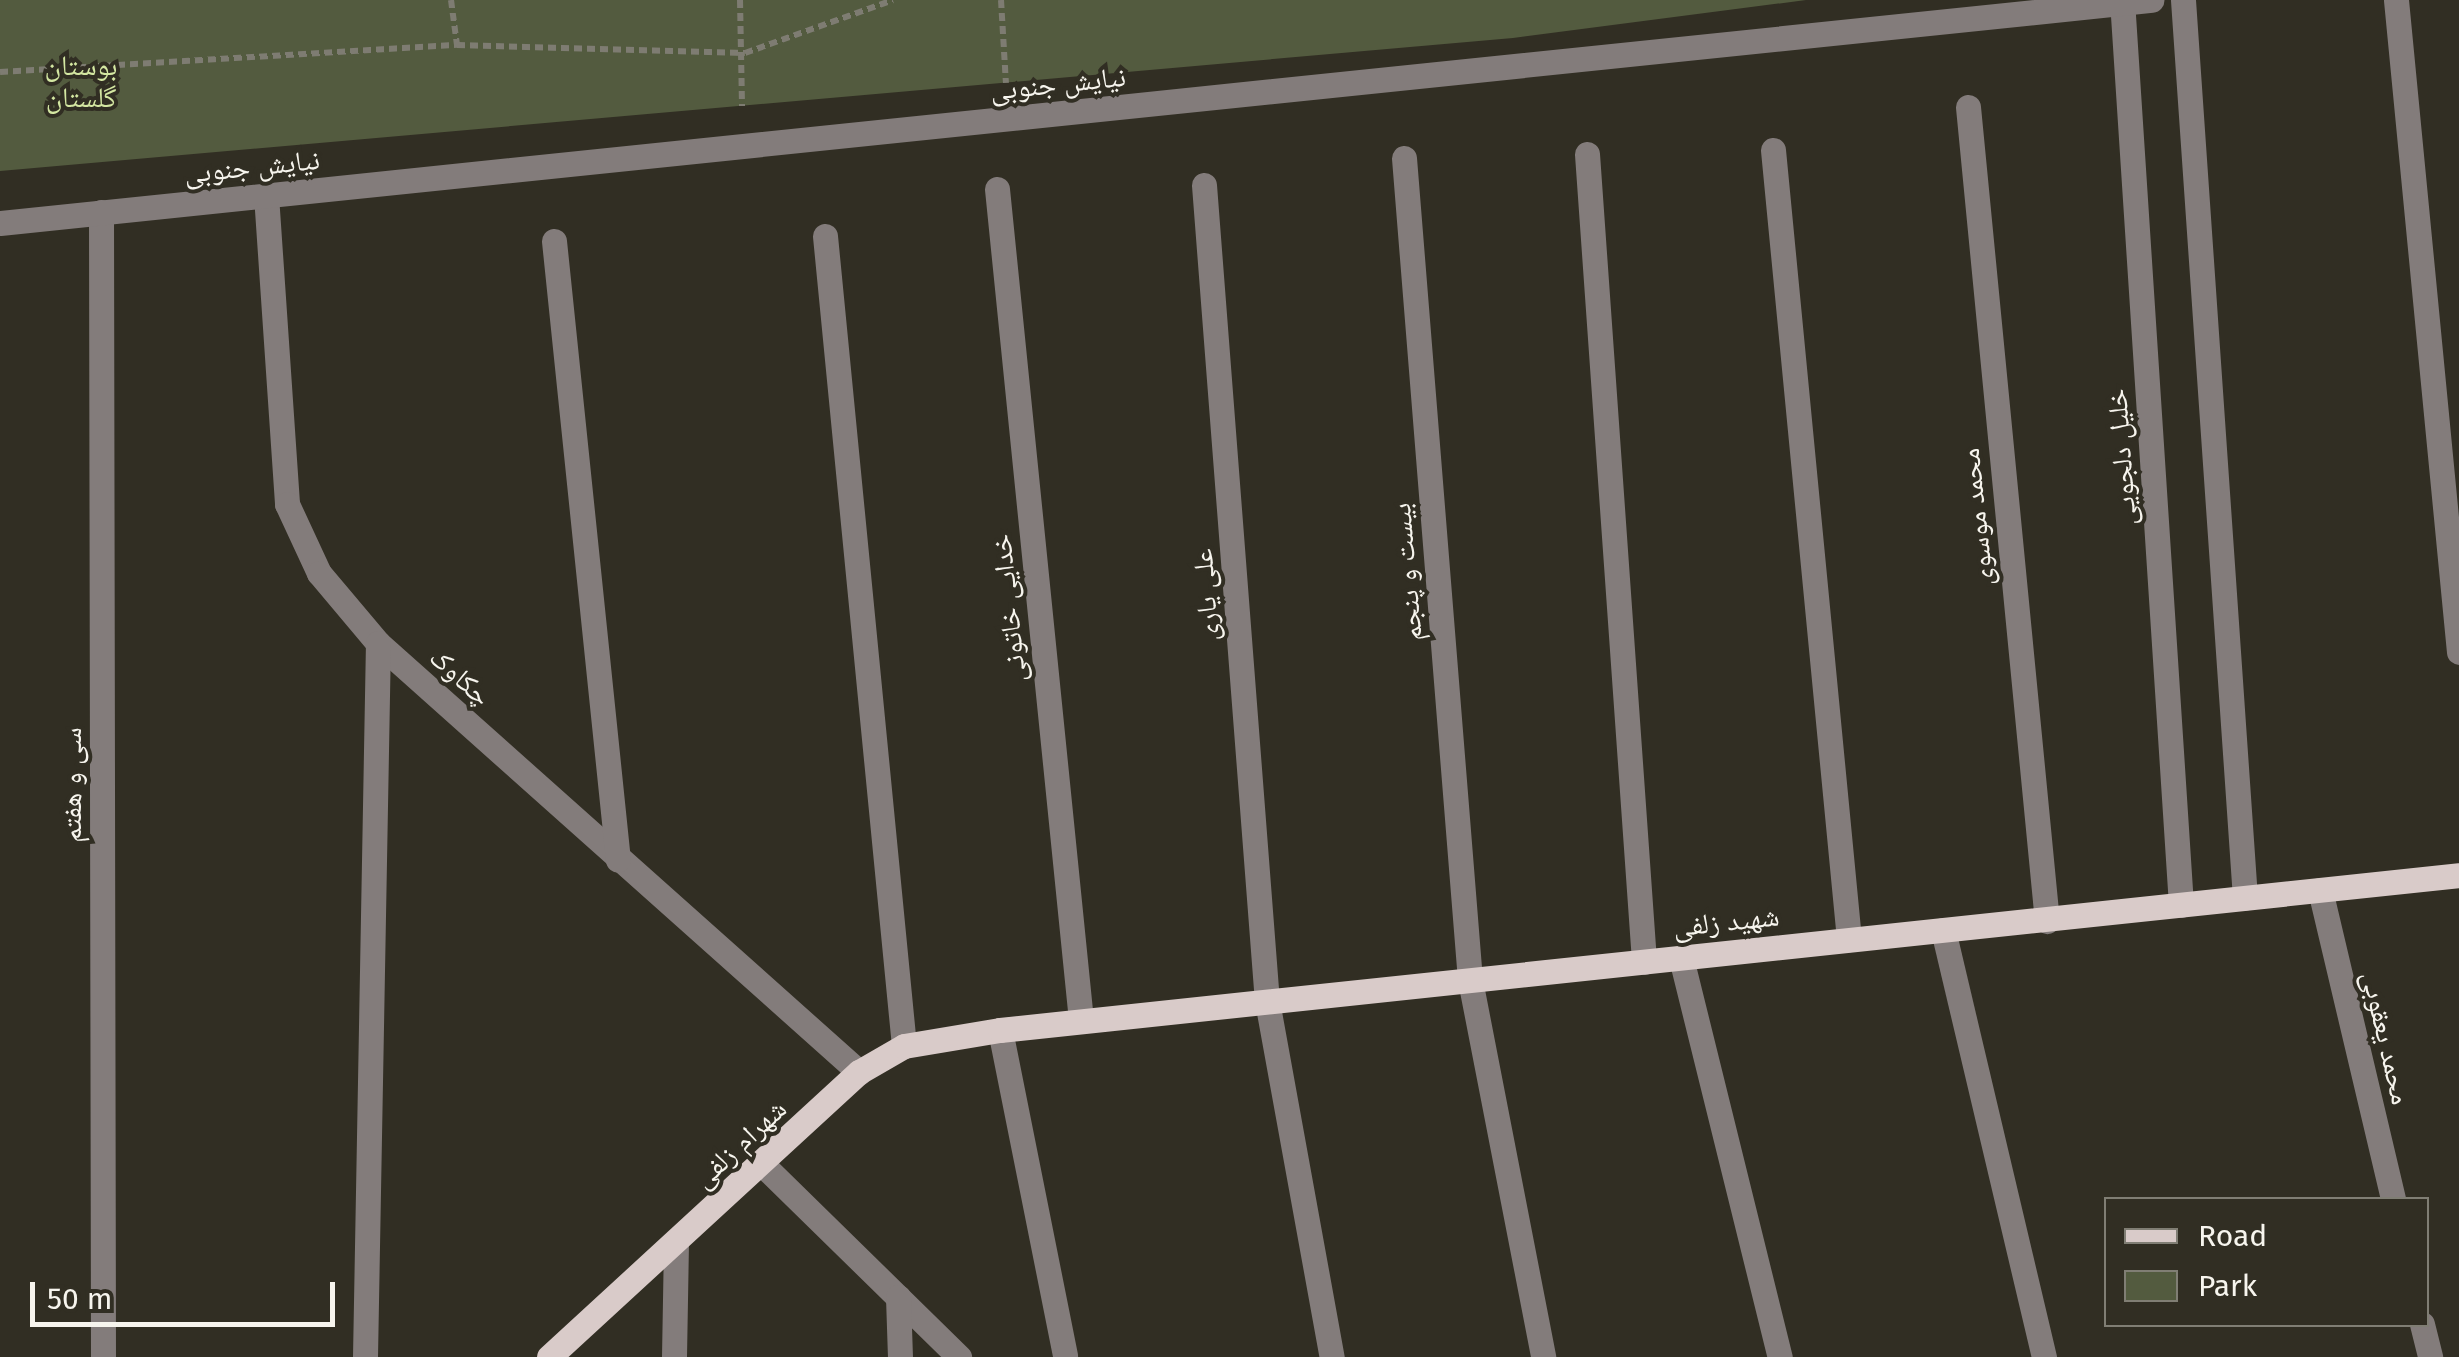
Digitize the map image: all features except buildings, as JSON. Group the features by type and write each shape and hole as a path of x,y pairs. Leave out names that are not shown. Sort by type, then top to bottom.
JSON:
{"main road":[{"name":"شهید زلفی","path":"1000,1030 2459,875"},
{"name":"شهرام زلفی","path":"549,1357 676,1245 859,1072 904,1046 1000,1030"}],"street":[{"name":"نیایش جنوبی","path":"0,222 2152,0"},
{"path":"2183,0 2245,898"},
{"path":"2396,0 2459,652"},
{"name":"خلیل دلجویی","path":"2122,2 2181,904"},
{"name":"محمد موسوی","path":"1968,106 2047,921"},
{"path":"1773,150 1849,938"},
{"path":"1587,154 1644,962"},
{"name":"بیست و پنجم","path":"1404,158 1470,980 1543,1357"},
{"name":"علی یاری","path":"1204,184 1267,1002 1332,1357"},
{"name":"خدایی خاتونی","path":"998,189 1080,1022"},
{"name":"چکاوک","path":"266,195 287,504 319,574 378,643 859,1072"},
{"name":"سی و هفتم","path":"101,212 103,1357"},
{"path":"825,236 904,1046"},
{"path":"554,242 618,860"},
{"path":"365,1357 378,643"},
{"name":"محمد یعقوبی","path":"2320,890 2392,1197"},
{"path":"1942,930 2044,1357"},
{"path":"1680,958 1780,1357"},
{"path":"1000,1030 1065,1356"},
{"path":"762,1164 959,1357"},
{"path":"674,1357 676,1245"},
{"path":"898,1297 900,1357"},
{"path":"2423,1327 2430,1357"}],"path":[{"path":"452,0 457,45"},
{"path":"740,0 745,53 742,106"},
{"path":"0,72 457,45 745,53 893,0"},
{"path":"1001,0 1006,82"}],"green space":[{"name":"بوستان گلستان","path":"0,0 1806,0 1513,38 0,171"}]}
